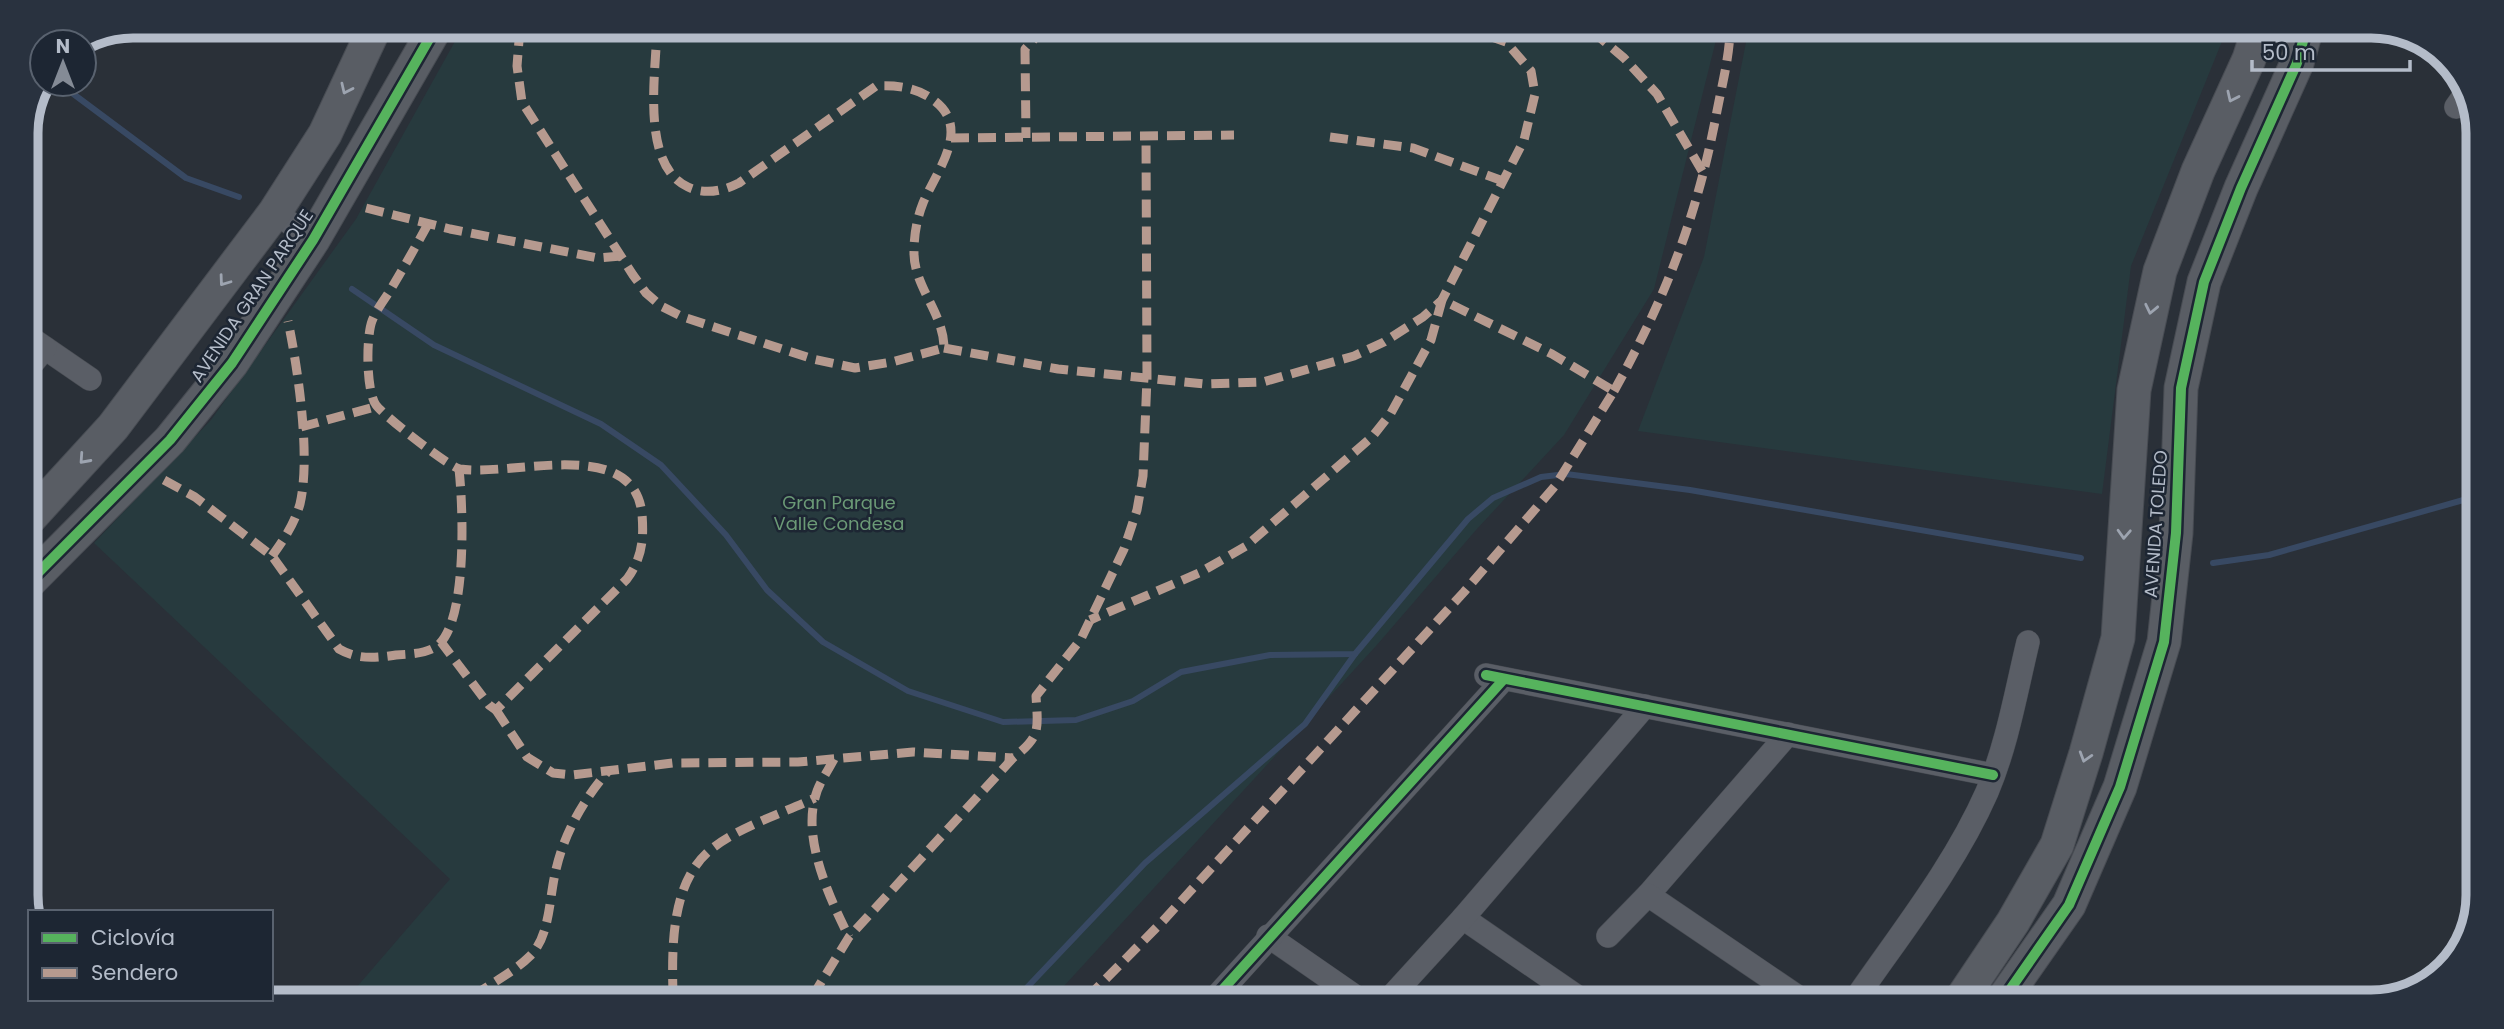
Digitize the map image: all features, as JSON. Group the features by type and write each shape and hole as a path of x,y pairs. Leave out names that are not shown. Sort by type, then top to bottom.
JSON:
{"street":[{"name":"AVENIDA GRAN PARQUE","path":"39,508 113,427 275,212 325,134 370,38"},
{"name":"AVENIDA GRAN PARQUE","path":"39,571 170,440 232,363 313,240 430,38"},
{"name":"AVENIDA TOLEDO","path":"1967,990 2013,922 2057,845 2086,753 2118,638 2134,390 2160,271 2255,38"},
{"name":"AVENIDA TOLEDO","path":"2010,990 2068,905 2120,787 2164,642 2176,533 2181,388 2204,282 2241,188 2298,63 2304,38"},
{"name":"AVENIDA GRAN PARQUE","path":"275,212 313,240"},
{"path":"39,343 90,379"},
{"path":"39,356 46,348"},
{"path":"1868,990 1963,840 1993,775 2028,642"},
{"path":"1222,990 1495,677 1993,775"},
{"path":"1397,990 1463,918 1645,706"},
{"path":"1608,936 1648,895 1788,734"},
{"path":"1648,895 1788,990"},
{"path":"1463,918 1567,990"},
{"path":"1268,936 1346,990"}],"green space":[{"name":"Gran Parque Valle Condesa","path":"457,38 1717,38 1654,289 1564,435 1476,530 1376,646 1060,990 354,990 450,879 94,543 211,420 356,219"},
{"path":"1747,38 2223,38 2131,266 2102,494 1638,431 1704,257"}],"waterway":[{"path":"79,98 186,178 239,197"},
{"path":"352,289 434,345 601,424 661,465 726,535 767,590 823,642 908,691 1003,722 1076,720 1133,701 1181,672 1270,655 1355,654 1468,519 1493,498 1541,477 1566,474 1690,490 2081,558"},
{"path":"2213,563 2269,555 2465,499"},
{"path":"1025,990 1145,863 1305,724 1355,654"}],"marked path":[{"path":"519,38 517,66 522,102 633,275 646,293 661,306 683,317 813,359 855,368 892,362 944,348 939,323 918,276 914,251 921,209 943,163 951,136 950,122 944,110 932,99 912,89 876,86 739,183 714,191 701,191 688,187 673,176 663,159 657,139 654,116 657,38"},
{"path":"1026,138 1025,49 1035,38"},
{"path":"944,348 1058,369 1204,384 1263,382 1354,356 1384,342 1423,317 1442,300 1524,140 1535,94 1531,71 1506,42 1495,38"},
{"path":"1600,38 1624,58 1657,94 1705,176"},
{"path":"1614,391 1664,289 1689,221 1709,150 1729,38"},
{"path":"951,138 1234,135"},
{"path":"816,990 849,937 1013,758 1029,744 1036,732 1036,696 1081,639 1124,549 1137,510 1143,476 1147,378 1146,136"},
{"path":"1330,137 1413,148 1503,181"},
{"path":"366,208 450,229 598,258 621,256"},
{"path":"428,224 372,321 368,364 370,388 376,405 443,460 460,469 567,465 594,467 617,475 634,490 643,523 639,556 627,579 496,710 489,705 441,642"},
{"path":"1090,620 1199,573 1246,546 1372,437 1391,413 1431,340 1442,300 1552,354 1614,391 1555,486 1464,592 1162,922 1095,990"},
{"path":"272,556 295,519 303,485 302,413 288,321"},
{"path":"301,427 378,406"},
{"path":"164,480 195,497 272,556 339,649 360,657 374,657 428,651 437,646 447,633 459,589 461,562 462,509 459,469"},
{"path":"496,710 527,757 553,773 572,775 673,763 798,762 913,752 1013,758"},
{"path":"834,759 816,793 812,815 813,833 820,869 849,937"},
{"path":"482,990 517,967 537,948 548,917 563,846 583,806 609,770"},
{"path":"673,990 676,919 680,900 696,865 720,842 815,798"}],"cycle path":[{"path":"39,572 170,440 232,363 313,240 430,38"},
{"path":"2010,990 2069,905 2120,787 2164,642 2176,533 2181,388 2204,282 2241,188 2297,63 2304,38"},
{"path":"1486,675 1993,775"},
{"path":"1222,990 1504,679"}]}
